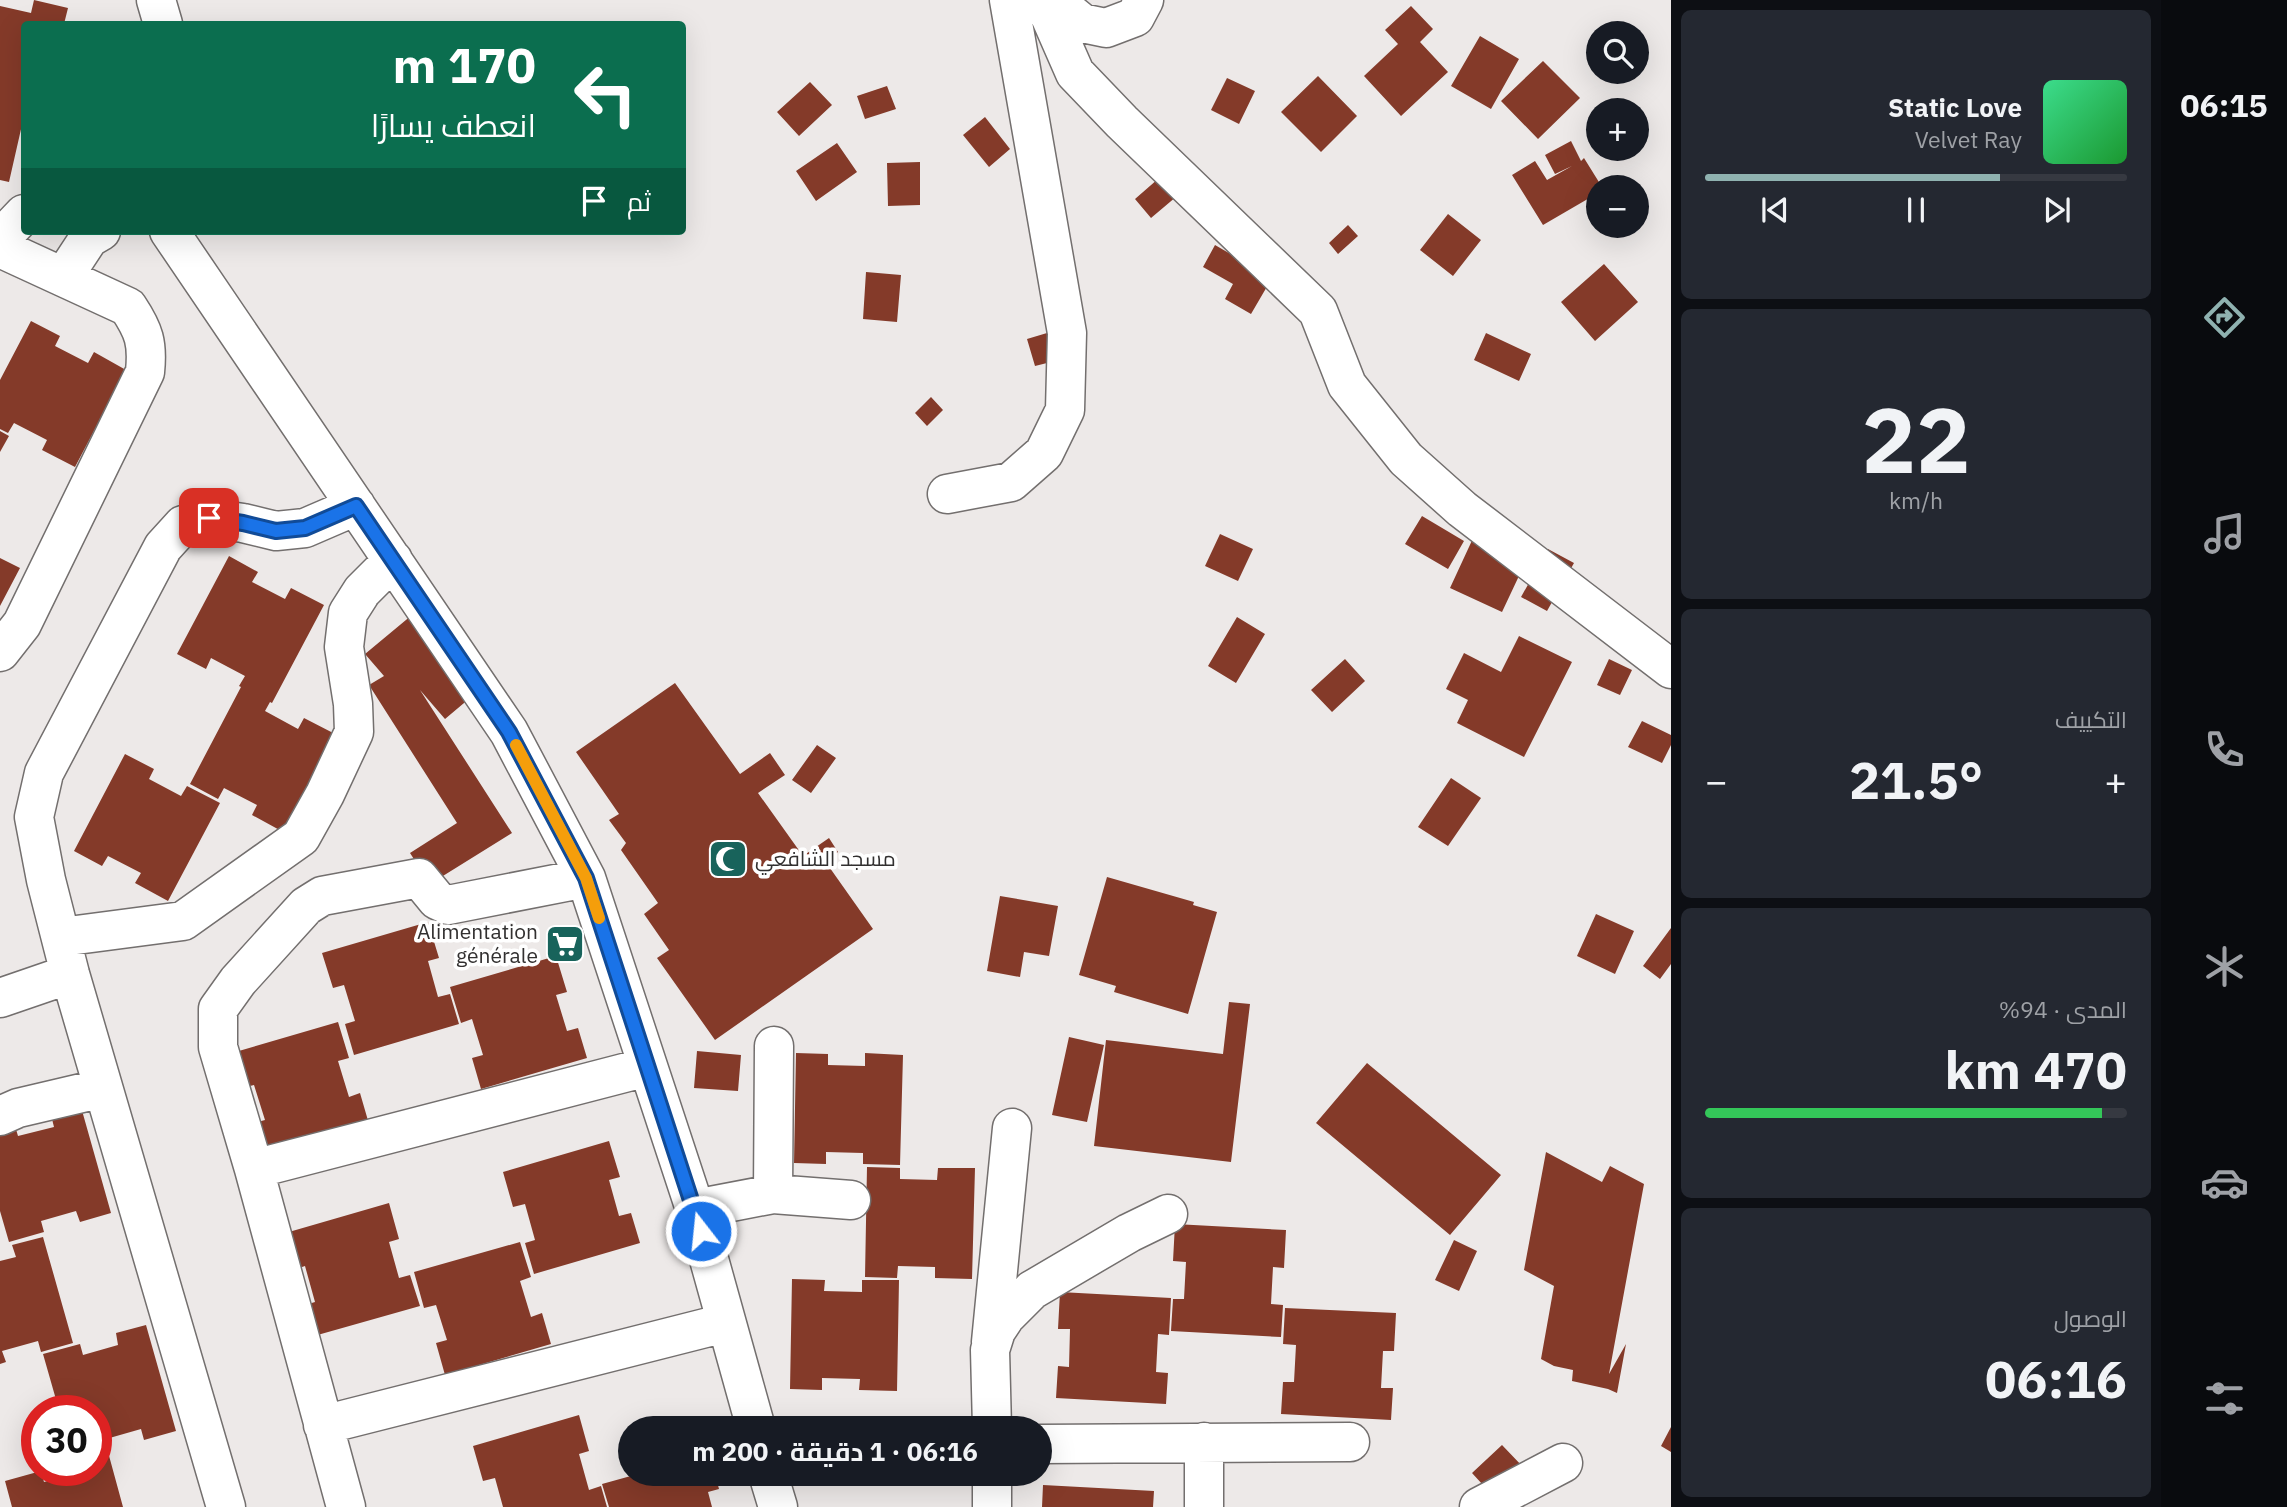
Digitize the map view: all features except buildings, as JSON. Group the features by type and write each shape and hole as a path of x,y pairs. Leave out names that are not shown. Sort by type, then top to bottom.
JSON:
{"street":[{"path":"156,0 162,21"},
{"path":"947,494 1011,482 1044,453 1065,410 1067,333 1009,0"},
{"path":"1043,0 1075,73 1122,122 1318,311 1347,385 1406,459 1462,509 1671,669"},
{"path":"1054,0 1082,23 1106,28 1135,17 1144,0"},
{"path":"0,239 21,217"},
{"path":"64,276 89,238 94,235"},
{"path":"172,235 509,732 586,878 695,1209 752,1416"},
{"path":"0,248 128,307 141,326 147,351 145,372 22,624 0,652"},
{"path":"226,1507 70,974 46,880 34,817 44,772 163,547 183,525 209,518 276,531 305,528 356,506"},
{"path":"61,937 183,921 301,837 354,732 353,704 344,647 348,613 362,592 393,561"},
{"path":"346,1507 218,1047 218,1009 237,981 306,906 322,897 419,878 437,900 448,905 586,878"},
{"path":"0,998 70,974"},
{"path":"774,1046 774,1194"},
{"path":"254,1170 647,1067"},
{"path":"0,1116 18,1108 103,1088"},
{"path":"992,1416 990,1350 1013,1128"},
{"path":"695,1209 774,1194 851,1200"},
{"path":"990,1350 996,1331 1006,1316 1032,1290 1129,1233 1168,1214"},
{"path":"323,1424 725,1323"},
{"path":"1204,1442 1208,1507"},
{"path":"1052,1444 1350,1442"},
{"path":"1479,1507 1563,1463"},
{"path":"772,1486 778,1507"},
{"path":"992,1486 992,1507"}],"slow traffic":[{"path":"516,745 586,878 599,918"}],"place":[{"name":"مسجد الشافعي","path":"728,859"},
{"name":"Alimentation générale","path":"565,944"}],"route":[{"path":"209,518 276,531 305,528 356,506 509,732 586,878 701,1231"}]}
